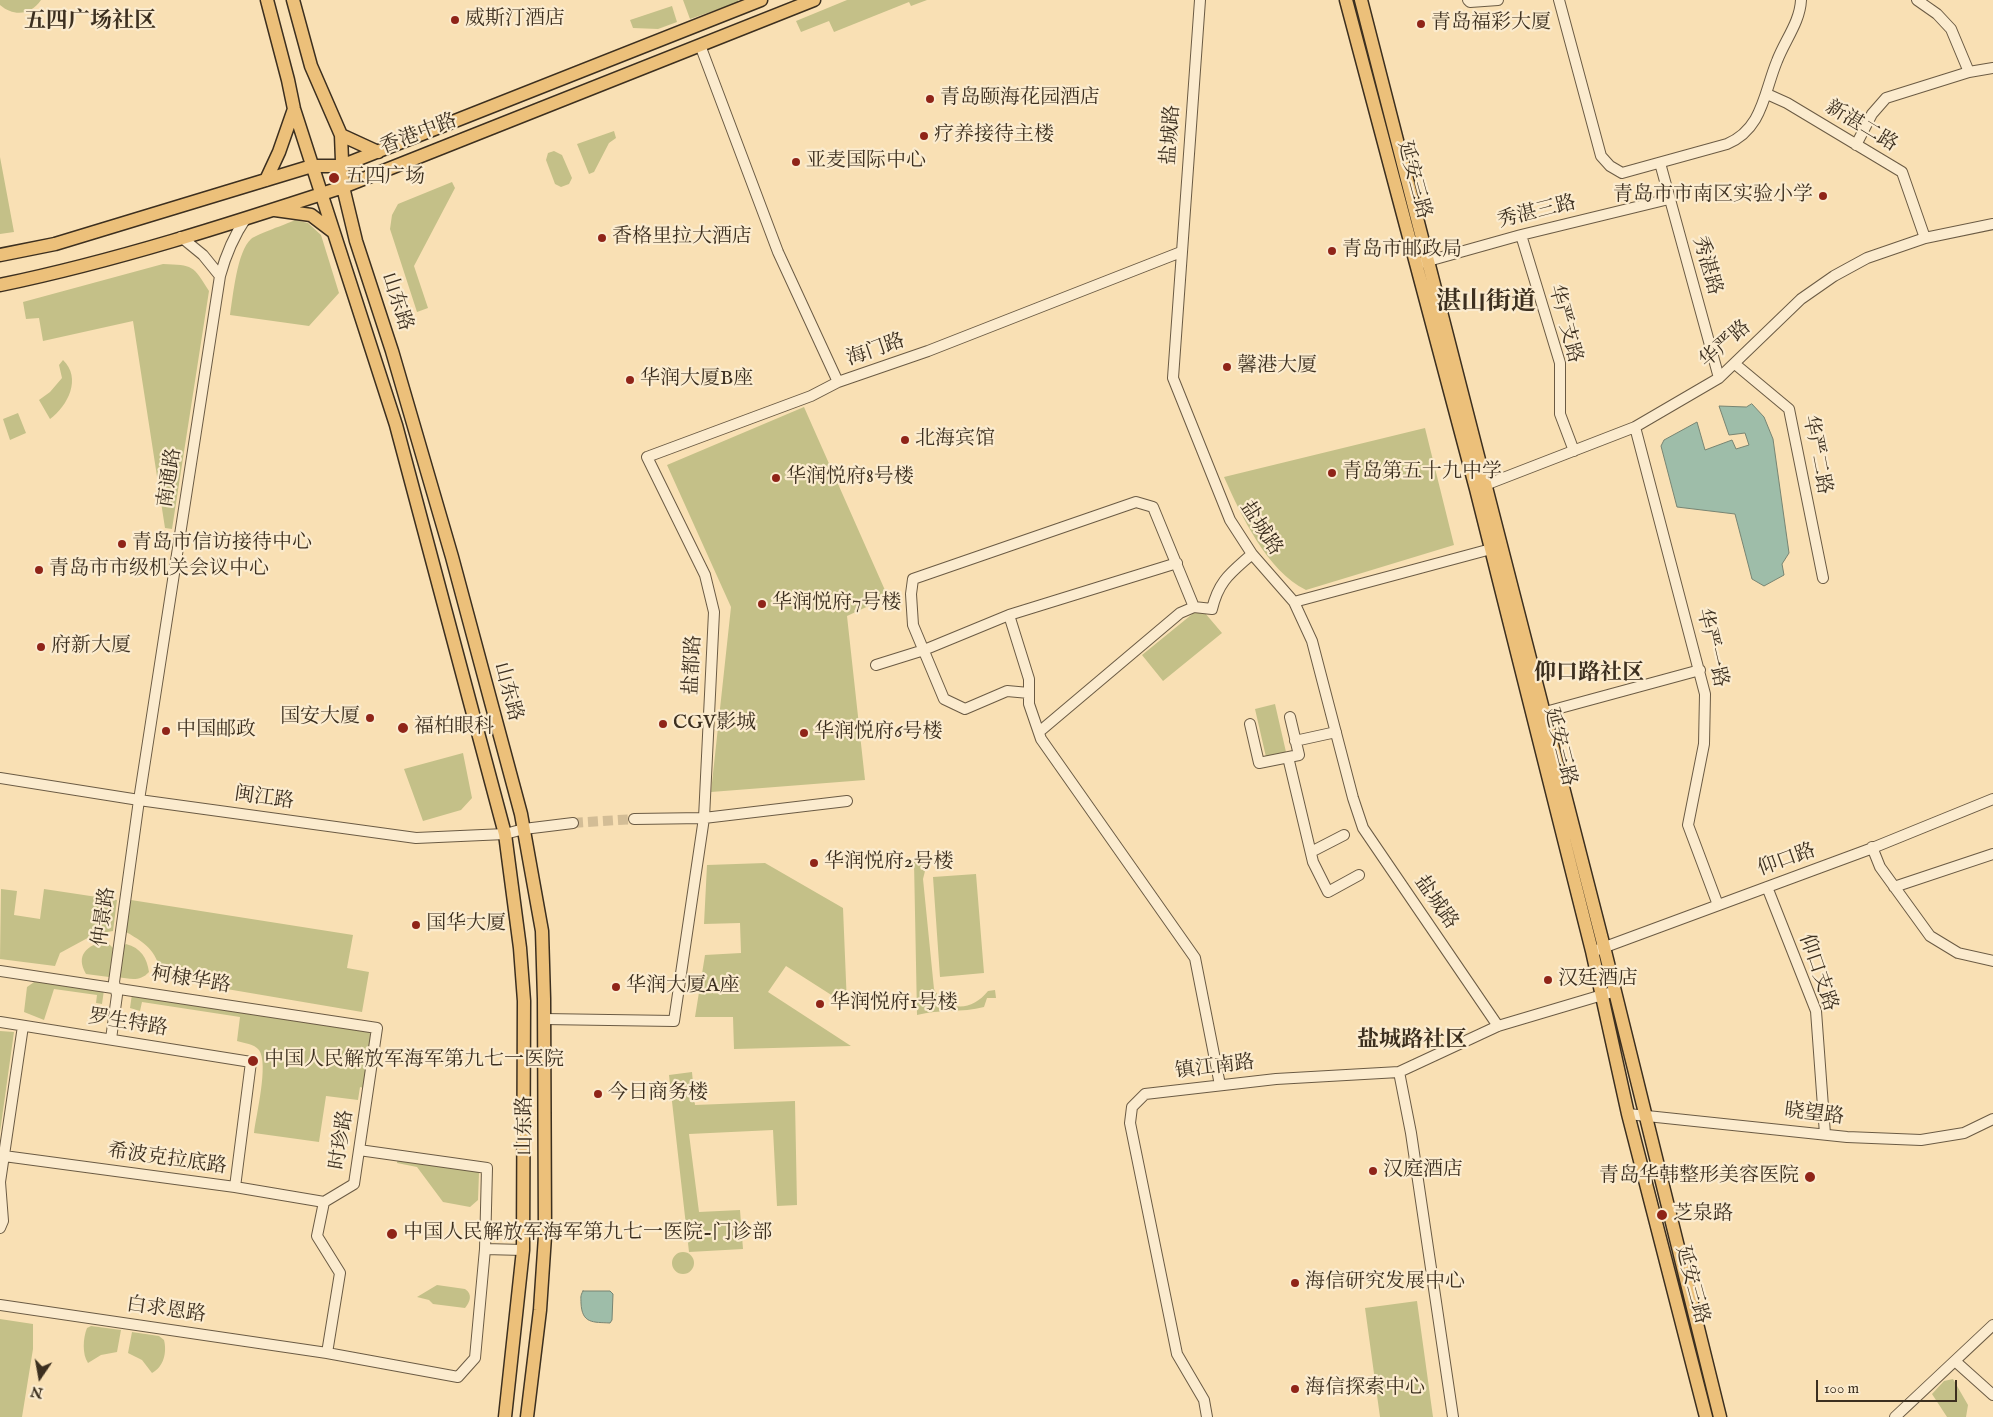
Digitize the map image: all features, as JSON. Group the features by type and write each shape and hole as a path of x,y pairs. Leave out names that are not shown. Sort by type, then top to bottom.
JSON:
{"main road":[{"name":"山东路","path":"267,0 294,109 396,425 505,834 520,948 524,1001 522,1250 504,1417"},
{"name":"山东路","path":"293,0 311,66 342,135 341,166 343,186 356,240 392,351 452,557 524,829 542,931 545,1236 540,1310 526,1417"},
{"name":"香港中路","path":"0,255 55,244 312,166 341,166 761,0"},
{"name":"香港中路","path":"0,285 62,272 321,194 814,0"},
{"name":"延安三路","path":"1346,0 1416,265 1481,487 1491,549 1538,714"},
{"name":"延安三路","path":"1361,0 1429,261 1481,487 1538,714 1598,949 1615,991 1720,1417"},
{"path":"266,180 279,152 294,109"},
{"path":"342,135 349,140 378,152"},
{"path":"272,210 311,215 332,231"},
{"name":"延安三路","path":"1598,949 1602,995 1628,1114 1706,1417"}],"street":[{"name":"盐城路","path":"1200,0 1173,378 1230,520 1252,554 1294,602 1312,641 1363,828 1498,1026"},
{"path":"1468,0 1470,2 1498,0"},
{"path":"1559,0 1572,53 1602,156 1610,166 1622,173 1737,140 1755,120 1767,94 1776,62 1800,13 1801,0"},
{"path":"1917,0 1937,14 1952,29 1969,72"},
{"name":"海门路","path":"700,46 778,252 838,382 928,351 1181,252"},
{"path":"1856,145 1872,114 1886,98 1969,72 1993,68"},
{"name":"新湛二路","path":"1767,94 1902,172 1925,238"},
{"name":"秀湛路","path":"1660,163 1668,199 1719,378"},
{"name":"秀湛三路","path":"1416,265 1521,235 1668,199"},
{"name":"南通路","path":"139,800 220,276 232,238 246,218"},
{"name":"华严路","path":"1481,487 1636,427 1719,378 1801,300 1834,276 1867,258 1925,238 1993,224"},
{"name":"华严支路","path":"1521,235 1560,363 1560,414 1574,451"},
{"path":"181,237 203,255 220,276"},
{"name":"华严二路","path":"1735,364 1789,409 1823,578"},
{"name":"盐都路","path":"544,1019 674,1021 704,818 714,612 705,575 647,457 811,396 838,382"},
{"name":"华严一路","path":"1636,427 1705,694 1704,744 1688,825 1718,905"},
{"path":"1029,693 1007,691 964,709 944,699 914,625 911,594 913,579 1136,502 1153,507 1194,607"},
{"path":"1294,602 1491,549"},
{"path":"1039,732 1180,613 1194,607 1212,609 1222,582 1252,554"},
{"path":"876,665 924,650 1009,615 1177,563"},
{"path":"1009,615 1029,679 1029,704 1041,739 1196,958 1220,1086"},
{"path":"1538,714 1700,670"},
{"path":"1250,724 1259,762 1288,757 1299,754 1290,717"},
{"path":"1295,741 1336,732"},
{"path":"1288,757 1311,852 1328,892 1360,874"},
{"name":"闽江路","path":"0,778 139,800 416,838 505,834 524,829 573,823"},
{"name":"仲景路","path":"111,1039 117,995 114,982 139,800"},
{"name":"仰口路","path":"1598,949 1767,887 1993,800"},
{"path":"634,819 704,818 847,801"},
{"path":"1311,852 1344,835"},
{"path":"1872,847 1880,867 1930,936 1958,953 1993,961"},
{"path":"1894,887 1993,854"},
{"name":"仰口支路","path":"1767,887 1816,1011 1824,1134"},
{"name":"柯棣华路","path":"0,971 377,1028"},
{"name":"镇江南路","path":"1207,1417 1204,1400 1177,1354 1130,1123 1132,1107 1145,1094 1276,1079 1400,1072 1498,1026 1615,991"},
{"name":"罗生特路","path":"0,1022 251,1062 235,1187"},
{"path":"0,1228 4,1221 0,1182 22,1026"},
{"name":"时珍路","path":"324,1202 354,1184 377,1028"},
{"path":"1400,1072 1411,1133 1453,1417"},
{"name":"晓望路","path":"1628,1114 1644,1114 1847,1137 1921,1140 1964,1133 1993,1119"},
{"path":"359,1150 487,1168 485,1249 522,1250"},
{"name":"希波克拉底路","path":"4,1156 235,1187 324,1202"},
{"path":"324,1202 317,1236 340,1273 327,1353"},
{"name":"白求恩路","path":"0,1305 327,1353 458,1377 475,1358 485,1249"},
{"path":"1895,1417 1993,1325"},
{"path":"1955,1361 1993,1395"}],"shaded area":[{"path":"0,0 41,0 32,9 16,13 0,5"},
{"path":"683,0 738,0 739,2 690,19"},
{"path":"847,0 927,0 911,6 909,2 834,32 829,21 801,32 796,21"},
{"path":"672,6 677,22 658,29 633,28 630,20"},
{"path":"614,131 616,138 609,143 594,172 589,174 577,144"},
{"path":"554,151 562,155 572,178 569,184 561,187 555,184 546,160 548,153"},
{"path":"0,157 14,232 0,234"},
{"path":"452,182 455,188 414,266 428,308 417,312 390,229 392,215 398,204"},
{"path":"295,220 308,223 321,235 339,293 309,326 230,315 236,275 246,245 251,239"},
{"path":"163,264 181,265 191,268 209,291 172,529 165,528 133,321 43,341 39,318 26,319 23,302"},
{"path":"63,360 69,367 72,383 67,399 50,419 39,400 50,392 62,378 59,365"},
{"path":"1752,404 1764,417 1773,439 1789,553 1782,564 1784,575 1764,586 1752,579 1735,514 1677,507 1661,446 1664,440 1697,422 1705,450 1732,440 1736,449 1749,445 1745,433 1729,435 1719,406 1746,407"},
{"path":"804,407 888,597 847,616 865,780 711,792 731,607 667,465"},
{"path":"18,413 26,433 10,440 3,419"},
{"name":"青岛第五十九中学","path":"1425,428 1454,545 1306,590 1279,570 1267,556 1238,508 1224,477"},
{"path":"1196,611 1205,613 1222,633 1163,681 1142,655"},
{"path":"1275,704 1286,752 1266,757 1255,709"},
{"path":"463,753 472,798 461,810 423,821 404,769"},
{"path":"928,859 923,879 934,989 946,1002 960,1006 975,1002 988,991 995,990 996,998 987,998 984,1007 917,1015 914,862"},
{"path":"765,863 843,908 847,1005 786,966 768,992 851,1046 734,1049 733,1017 695,1017 705,955 741,953 740,923 704,924 707,865"},
{"path":"976,874 984,973 940,977 933,877"},
{"path":"1,889 17,891 14,915 40,919 44,889 117,900 113,931 95,934 60,953 55,966 0,959"},
{"path":"131,900 353,935 347,968 369,972 362,1012 162,978 158,962 151,950 126,932"},
{"path":"106,941 113,948 109,977 86,974 82,956 88,948"},
{"path":"126,944 136,948 145,958 149,972 146,975 135,979 118,977 122,947"},
{"path":"37,980 104,990 102,1004 96,1003 97,995 54,989 44,1020 24,1012 27,987"},
{"path":"132,994 372,1031 364,1088 360,1087 358,1100 326,1096 319,1142 254,1133 261,1090 262,1057 259,1050 254,1046 237,1041 240,1017 142,1002 140,1011 130,1008"},
{"path":"0,1031 14,1032 0,1132"},
{"path":"692,1072 695,1105 795,1101 797,1205 777,1206 773,1130 689,1134 699,1212 740,1210 743,1249 689,1252 669,1075"},
{"path":"398,1157 476,1170 479,1173 478,1200 470,1207 443,1202 417,1167 397,1163"},
{"path":"683,1252 693,1259 694,1263 687,1273 683,1274 673,1267 672,1263 679,1253"},
{"path":"437,1285 468,1291 470,1298 465,1308 433,1304 429,1300 417,1297"},
{"path":"583,1291 610,1291 613,1294 612,1320 610,1323 594,1322 586,1318 581,1303"},
{"path":"1417,1301 1433,1417 1380,1417 1365,1308"},
{"path":"0,1319 33,1324 33,1349 22,1417 0,1417"},
{"path":"91,1326 121,1330 117,1352 101,1355 88,1363 84,1351 84,1341 87,1328"},
{"path":"132,1332 159,1336 164,1340 164,1359 152,1373 142,1360 128,1353"},
{"path":"1953,1379 1968,1405 1966,1417 1947,1417 1932,1394 1944,1381"}],"tunnel":[{"path":"573,823 634,819"}],"place":[{"name":"威斯汀酒店","path":"455,20"},
{"name":"青岛福彩大厦","path":"1421,24"},
{"name":"青岛颐海花园酒店","path":"930,99"},
{"name":"疗养接待主楼","path":"924,136"},
{"name":"亚麦国际中心","path":"796,162"},
{"name":"五四广场","path":"334,178"},
{"name":"青岛市市南区实验小学","path":"1823,196"},
{"name":"香格里拉大酒店","path":"602,238"},
{"name":"青岛市邮政局","path":"1332,251"},
{"name":"馨港大厦","path":"1227,367"},
{"name":"华润大厦B座","path":"630,380"},
{"name":"北海宾馆","path":"905,440"},
{"name":"青岛第五十九中学","path":"1332,473"},
{"name":"华润悦府8号楼","path":"776,478"},
{"name":"青岛市信访接待中心","path":"122,544"},
{"name":"青岛市市级机关会议中心","path":"39,570"},
{"name":"华润悦府7号楼","path":"762,604"},
{"name":"府新大厦","path":"41,647"},
{"name":"国安大厦","path":"370,718"},
{"name":"CGV影城","path":"663,724"},
{"name":"福柏眼科","path":"403,728"},
{"name":"中国邮政","path":"166,731"},
{"name":"华润悦府6号楼","path":"804,733"},
{"name":"华润悦府2号楼","path":"814,863"},
{"name":"国华大厦","path":"416,925"},
{"name":"汉廷酒店","path":"1548,980"},
{"name":"华润大厦A座","path":"616,987"},
{"name":"华润悦府1号楼","path":"820,1004"},
{"name":"中国人民解放军海军第九七一医院","path":"253,1061"},
{"name":"今日商务楼","path":"598,1094"},
{"name":"汉庭酒店","path":"1373,1171"},
{"name":"青岛华韩整形美容医院","path":"1810,1177"},
{"name":"芝泉路","path":"1662,1215"},
{"name":"中国人民解放军海军第九七一医院-门诊部","path":"392,1234"},
{"name":"海信研究发展中心","path":"1295,1283"},
{"name":"海信探索中心","path":"1295,1389"}],"district":[{"name":"五四广场社区","path":"90,22"},
{"name":"湛山街道","path":"1486,304"},
{"name":"仰口路社区","path":"1589,674"},
{"name":"盐城路社区","path":"1412,1041"}]}
